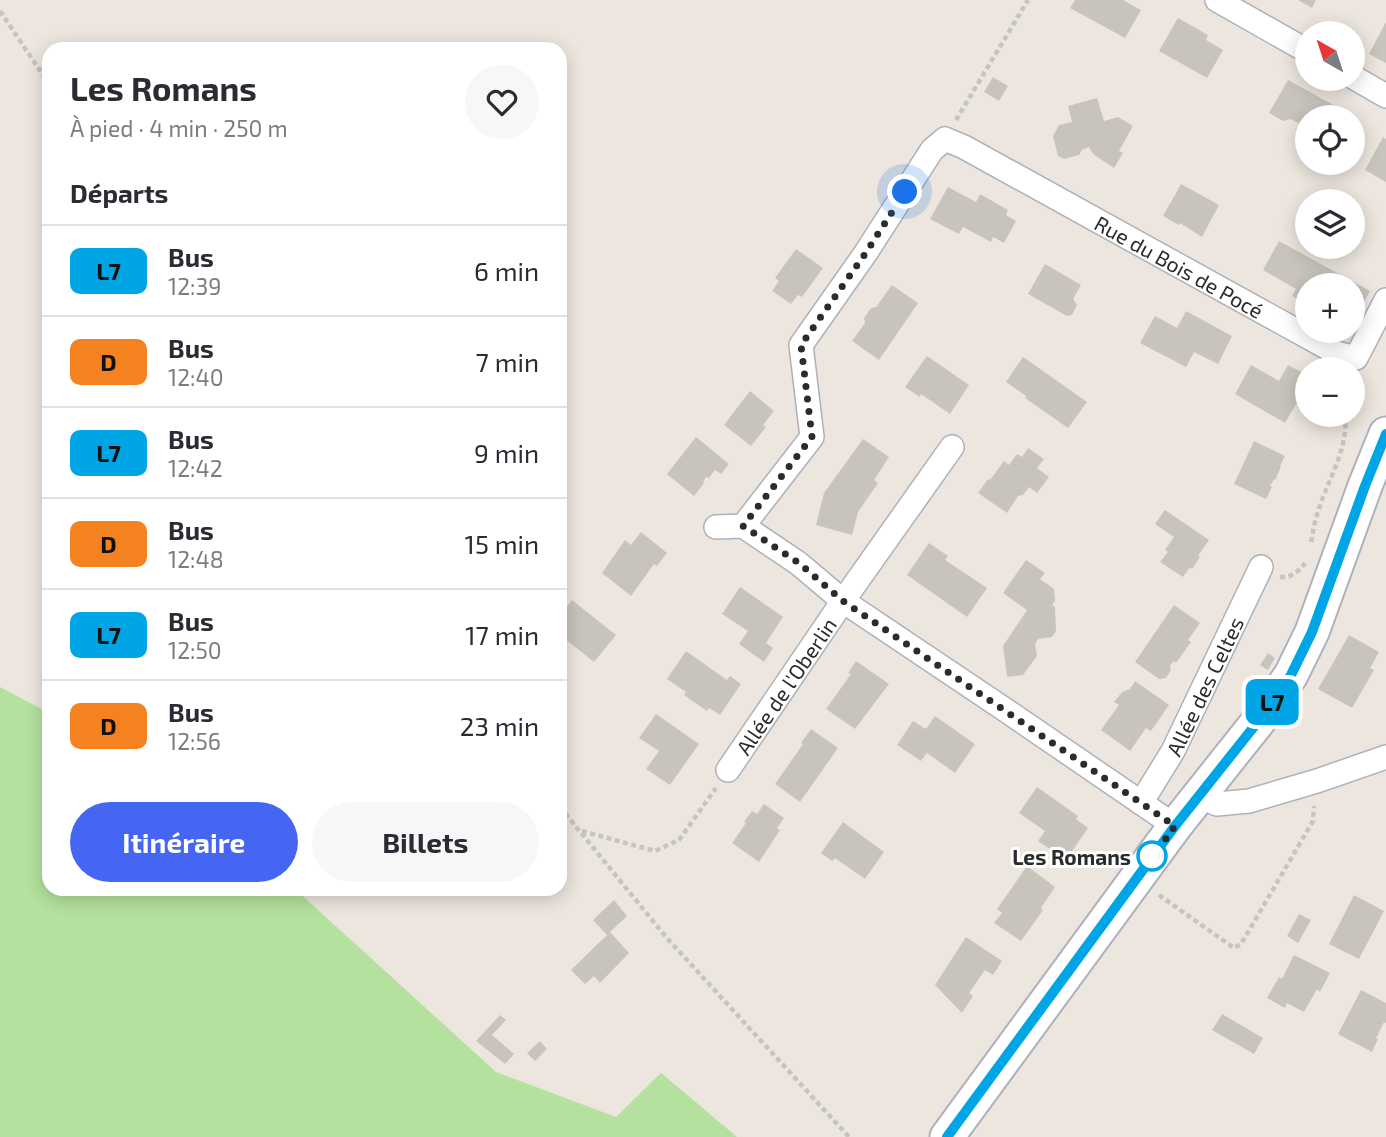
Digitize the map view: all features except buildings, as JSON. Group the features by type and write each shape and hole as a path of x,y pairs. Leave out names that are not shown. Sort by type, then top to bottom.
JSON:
{"street":[{"path":"1217,0 1295,44"},
{"path":"1365,84 1386,96"},
{"name":"Rue du Bois de Pocé","path":"945,139 964,147 1337,354 1356,358 1386,300"},
{"path":"743,526 812,437 801,345 865,254 932,150 945,139"},
{"path":"947,1137 1175,826 1264,714 1291,675 1312,632 1386,433"},
{"name":"Allée de l'Oberlin","path":"729,770 843,601 952,447"},
{"path":"716,527 743,526 799,563 843,601 1175,826"},
{"name":"Allée des Celtes","path":"1141,803 1173,751 1261,567"},
{"path":"1198,796 1217,804 1250,801 1386,757"}],"path":[{"path":"945,139 1028,0"},
{"path":"0,11 42,74"},
{"path":"1310,547 1317,514 1335,471 1347,427"},
{"path":"1261,567 1287,578 1299,571 1308,559"},
{"path":"579,831 655,851 679,840 729,770"},
{"path":"1136,879 1234,948 1241,944 1312,821 1317,780"},
{"path":"567,816 666,937 849,1137"}],"green space":[{"path":"0,687 42,709 42,896 303,896 496,1072 616,1117 661,1073 737,1137 0,1137"}],"bus line":[{"name":"L7","path":"947,1137 1175,826 1264,714 1291,675 1312,632 1386,434"}],"place":[{"name":"Les Romans","path":"1152,856"}],"route":[{"path":"905,192 801,345 812,437 743,526 799,563 843,601 1175,826 1149,862 1152,856"}]}
